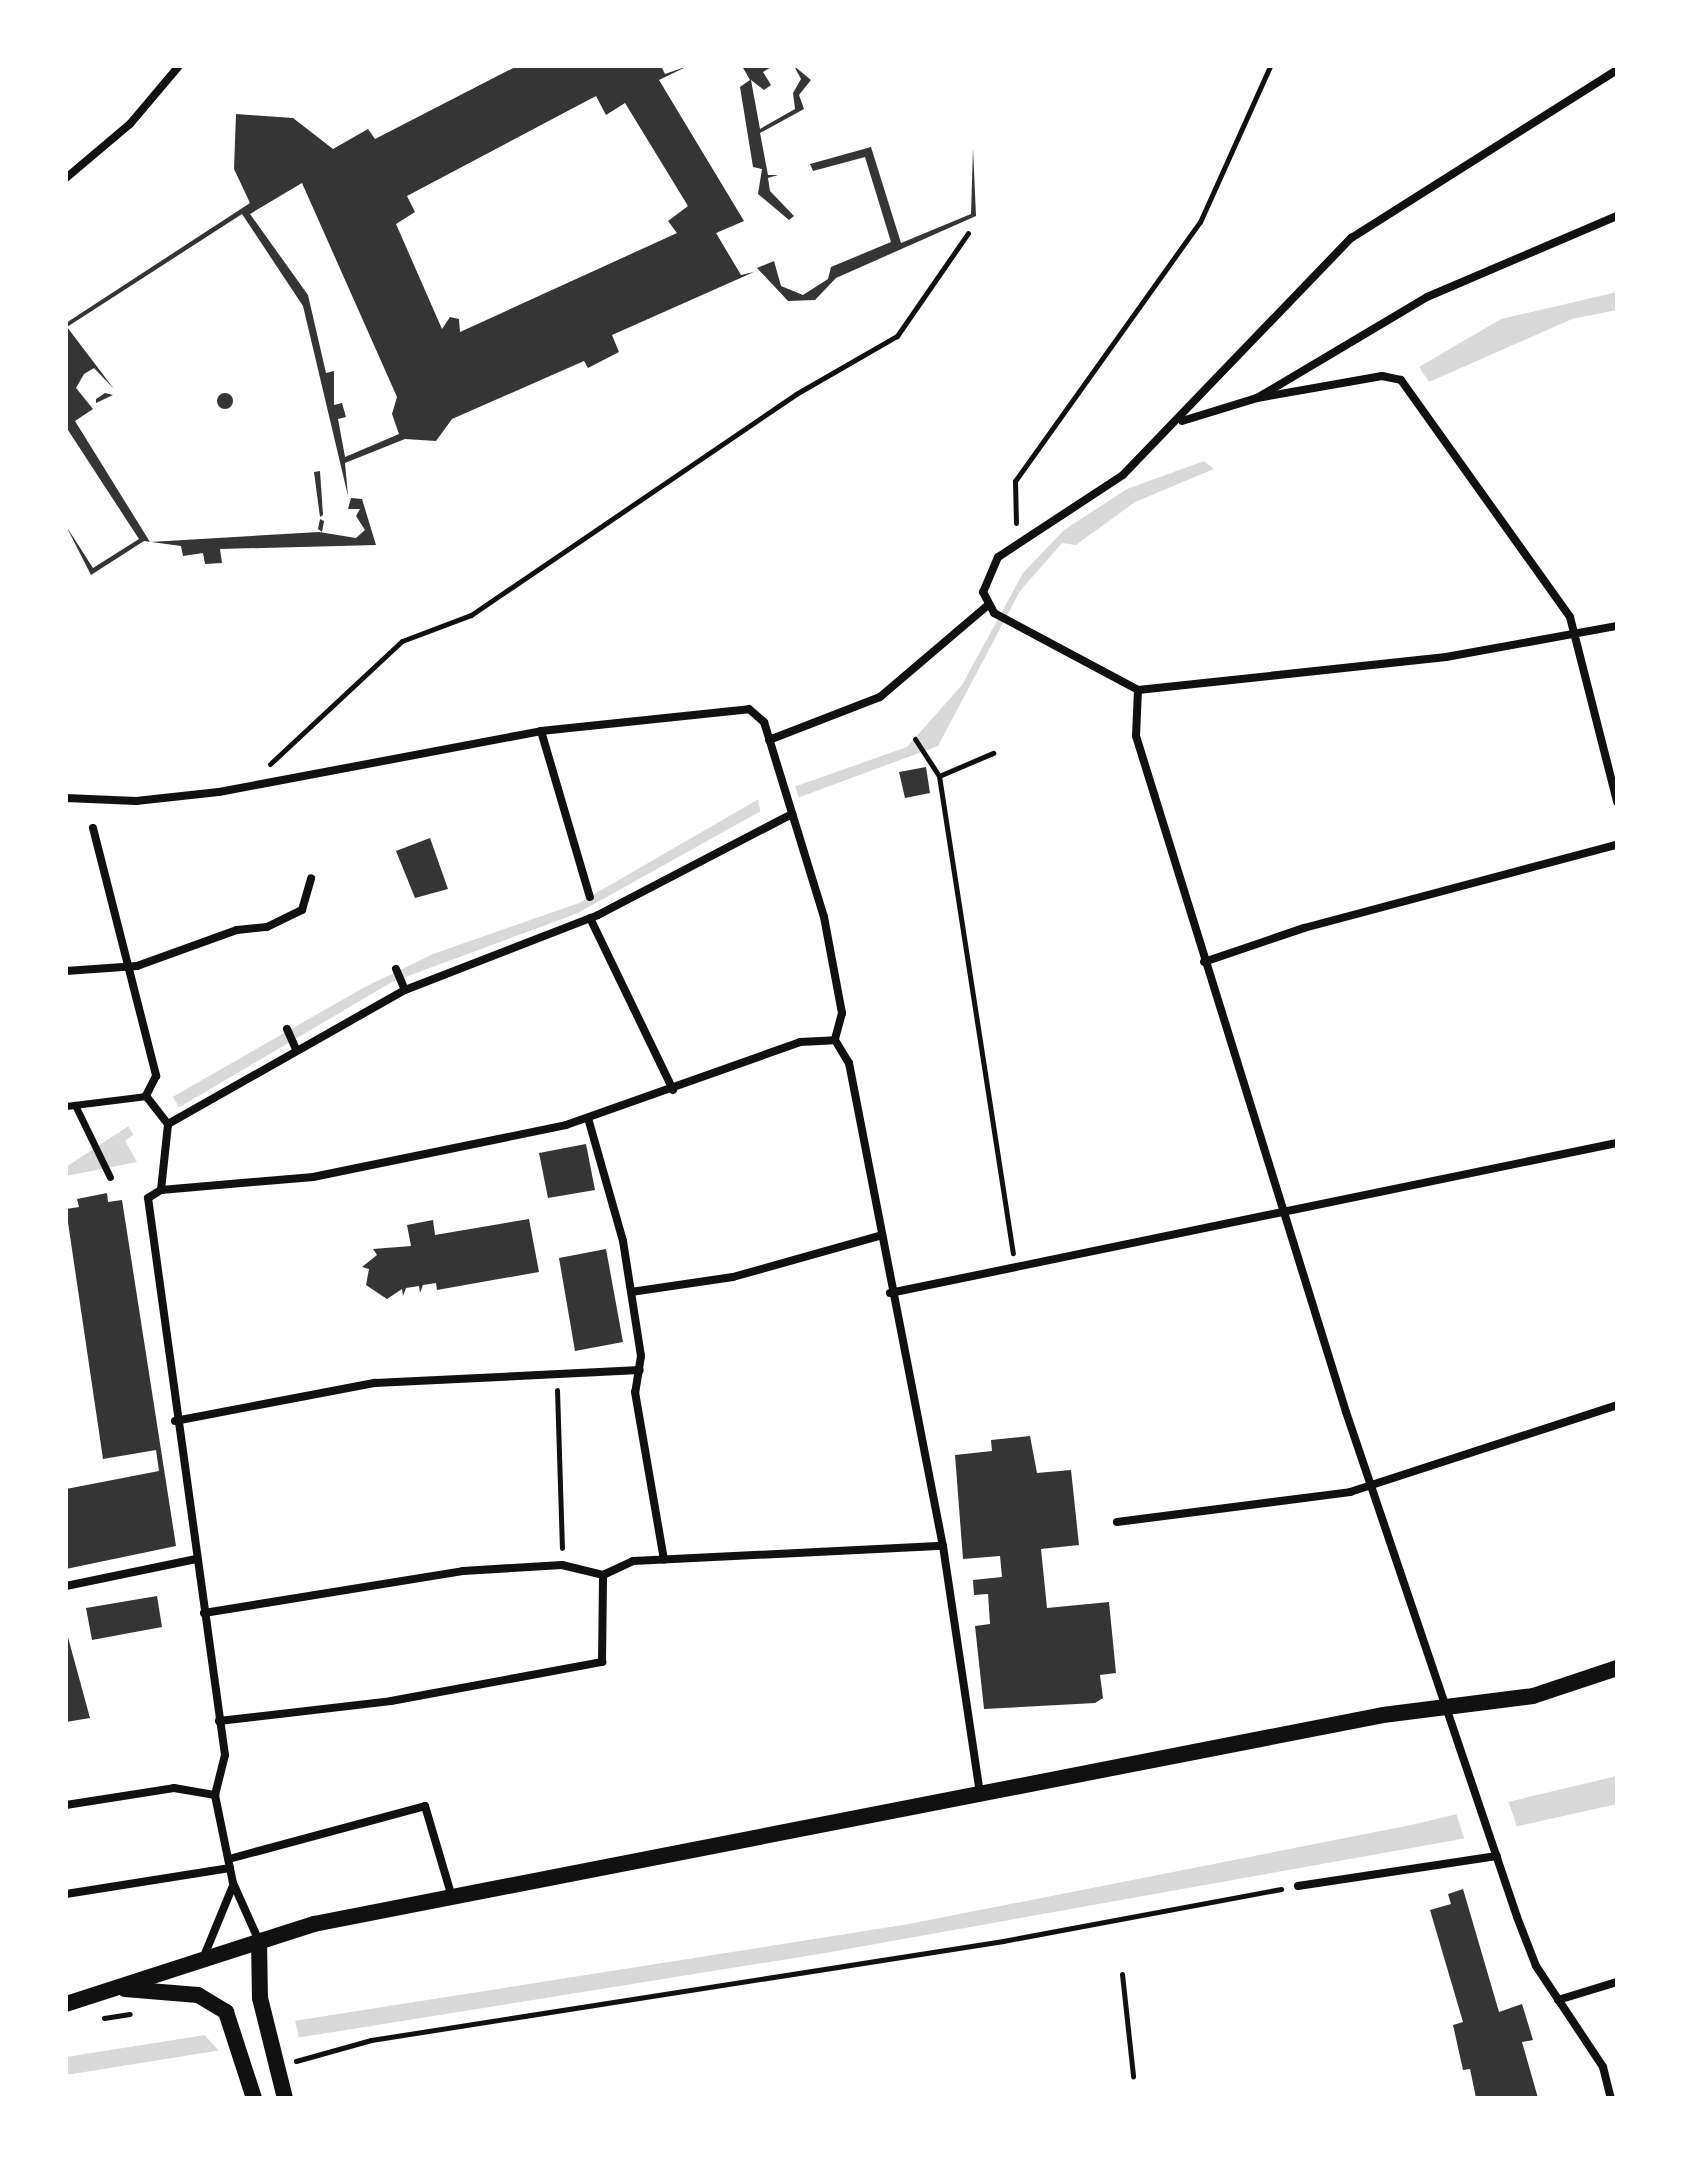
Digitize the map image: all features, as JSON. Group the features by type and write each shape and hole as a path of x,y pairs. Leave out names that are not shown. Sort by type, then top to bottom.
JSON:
{"main road":[{"path":"66,2004 259,1941 980,1793 1447,1707 1533,1696 1617,1668"},
{"path":"259,1941 256,1972 285,2098"},
{"path":"116,1989 198,1995 226,2012 254,2098"}],"street":[{"path":"66,178 130,124 179,66"},
{"path":"987,606 984,583 998,557 1123,475 1182,421 1261,325 1351,238 1617,70"},
{"path":"1257,398 1427,297 1617,216"},
{"path":"1182,421 1257,398 1382,376 1401,380 1560,598 1577,636 1617,802"},
{"path":"987,606 1138,690 1577,636 1617,626"},
{"path":"769,740 880,697 987,606"},
{"path":"1138,690 1136,736 1281,1217 1536,1966 1603,2067 1611,2098"},
{"path":"66,798 136,801 251,786 541,731 738,708 758,713 792,814 833,959 842,1013 835,1040 849,1063 890,1293 943,1546 980,1793"},
{"path":"541,731 590,897"},
{"path":"168,1124 294,1044 403,986 590,918 792,814"},
{"path":"93,828 124,968 156,1076 146,1096"},
{"path":"1204,962 1304,928 1617,845"},
{"path":"66,971 124,968 299,913 311,878"},
{"path":"590,918 673,1090"},
{"path":"396,969 403,986"},
{"path":"287,1029 294,1044"},
{"path":"161,1190 249,1188 588,1118 811,1039 835,1040"},
{"path":"110,1177 97,1145 70,1106 146,1096"},
{"path":"146,1096 168,1124 161,1190 145,1210 219,1721 224,1764 215,1795 233,1883 259,1941"},
{"path":"588,1118 611,1186 631,1292 640,1370 635,1392 664,1560"},
{"path":"890,1293 1281,1217 1617,1143"},
{"path":"631,1292 733,1277 879,1236"},
{"path":"175,1421 375,1383 557,1377 640,1370"},
{"path":"1117,1522 1290,1504 1373,1486 1617,1405"},
{"path":"204,1613 419,1576 562,1565 603,1575 625,1563 943,1546"},
{"path":"66,1586 196,1559"},
{"path":"219,1721 391,1701 602,1662 603,1575"},
{"path":"66,1805 174,1788 215,1795"},
{"path":"66,1894 230,1864 425,1806 453,1900"},
{"path":"1298,1886 1497,1856"},
{"path":"199,1962 215,1941 233,1883"},
{"path":"1558,2000 1617,1982"}],"path":[{"path":"1018,544 1015,481 1200,222 1270,66"},
{"path":"251,786 402,641 471,615 796,394 897,336 968,233"},
{"path":"915,739 927,752 939,776 946,815 944,838 1015,1270"},
{"path":"939,776 993,753"},
{"path":"557,1377 562,1565"},
{"path":"277,2065 371,2040 1003,1941 1298,1886"},
{"path":"1122,1974 1133,2076"},
{"path":"88,2021 137,2013"}],"shaded area":[{"path":"1617,292 1617,310 1572,319 1429,382 1419,367 1501,319"},
{"path":"1204,461 1214,469 1135,502 1076,545 1062,543 1020,591 938,746 759,812 578,913 392,982 134,1134 125,1141 137,1162 66,1176 66,1167 176,1095 363,988 433,954 579,903 757,800 907,747 962,685 1023,573 1064,530 1127,489"},
{"path":"1617,1776 1617,1804 1456,1840 825,1953 66,2075 66,2057 909,1924 1411,1825"}],"pier":[{"path":"794,784 800,800 761,815 758,799"},
{"path":"171,1094 179,1107 135,1137 126,1123"},
{"path":"1507,1797 1517,1827 1465,1841 1455,1810"},
{"path":"294,2016 299,2038 219,2051 201,2031"}],"building":[{"path":"517,66 661,66 665,74 688,66 659,80 744,221 716,233 741,275 754,272 612,335 619,352 588,368 584,361 452,419 436,441 405,439 345,463 348,496 303,306 242,214 67,327 114,389 94,368 84,374 76,388 93,409 75,421 150,542 144,541 91,575 66,526 93,568 139,539 66,427 66,323 250,203 234,169 236,114 293,118 333,149 368,129 375,139","holes":["596,96 606,115 625,103 688,206 668,221 677,233 460,332 459,319 450,317 442,329 396,224 415,212 407,196","302,183 397,397 392,414 399,434 345,457 338,419 346,417 342,403 334,405 334,371 326,373 308,295 250,214"]},
{"path":"742,66 773,66 763,72 771,85 764,90 751,80 760,129 795,109 793,93 801,79 794,66 811,80 799,95 804,109 760,133 768,175 778,175 768,178 770,191 794,216 789,220 758,194 762,169 753,167 740,87 750,80"},
{"path":"871,147 901,243 971,214 973,148 976,216 836,278 815,300 788,301 757,268 774,261 781,286 803,295 828,279 831,267 891,242 865,157 813,171 810,164"},
{"path":"105,393 113,395 96,403 96,399"},
{"path":"225,393 233,401 225,409 217,401"},
{"path":"320,471 323,515 320,517 314,472"},
{"path":"351,498 362,499 376,545 220,549 222,563 205,564 203,553 183,556 181,546 151,542 319,532 356,538 365,530 356,516 360,509 348,509"},
{"path":"320,519 324,521 322,532 318,529"},
{"path":"926,767 930,793 905,798 899,772"},
{"path":"430,838 448,889 415,898 396,851"},
{"path":"586,1144 595,1190 548,1198 539,1153"},
{"path":"107,1193 108,1202 122,1200 176,1546 66,1569 66,1489 159,1471 156,1450 103,1459 66,1209 79,1207 77,1199"},
{"path":"529,1219 539,1272 437,1290 436,1283 423,1285 420,1293 419,1286 406,1288 403,1296 402,1289 387,1299 366,1285 369,1269 362,1267 377,1255 373,1249 411,1246 407,1225 433,1220 435,1235"},
{"path":"606,1249 623,1342 575,1351 559,1258"},
{"path":"1030,1436 1037,1473 1071,1470 1079,1545 1041,1549 1047,1608 1109,1602 1116,1673 1100,1675 1103,1698 1095,1703 984,1709 975,1626 990,1624 988,1594 974,1595 973,1580 1002,1577 1000,1556 963,1559 955,1455 992,1451 991,1440"},
{"path":"157,1596 162,1627 92,1640 86,1608"},
{"path":"66,1630 90,1718 66,1722"},
{"path":"1463,1889 1499,2012 1522,2004 1533,2040 1522,2042 1538,2098 1476,2098 1470,2069 1463,2070 1453,2025 1463,2022 1430,1910 1451,1904 1448,1894"}]}
